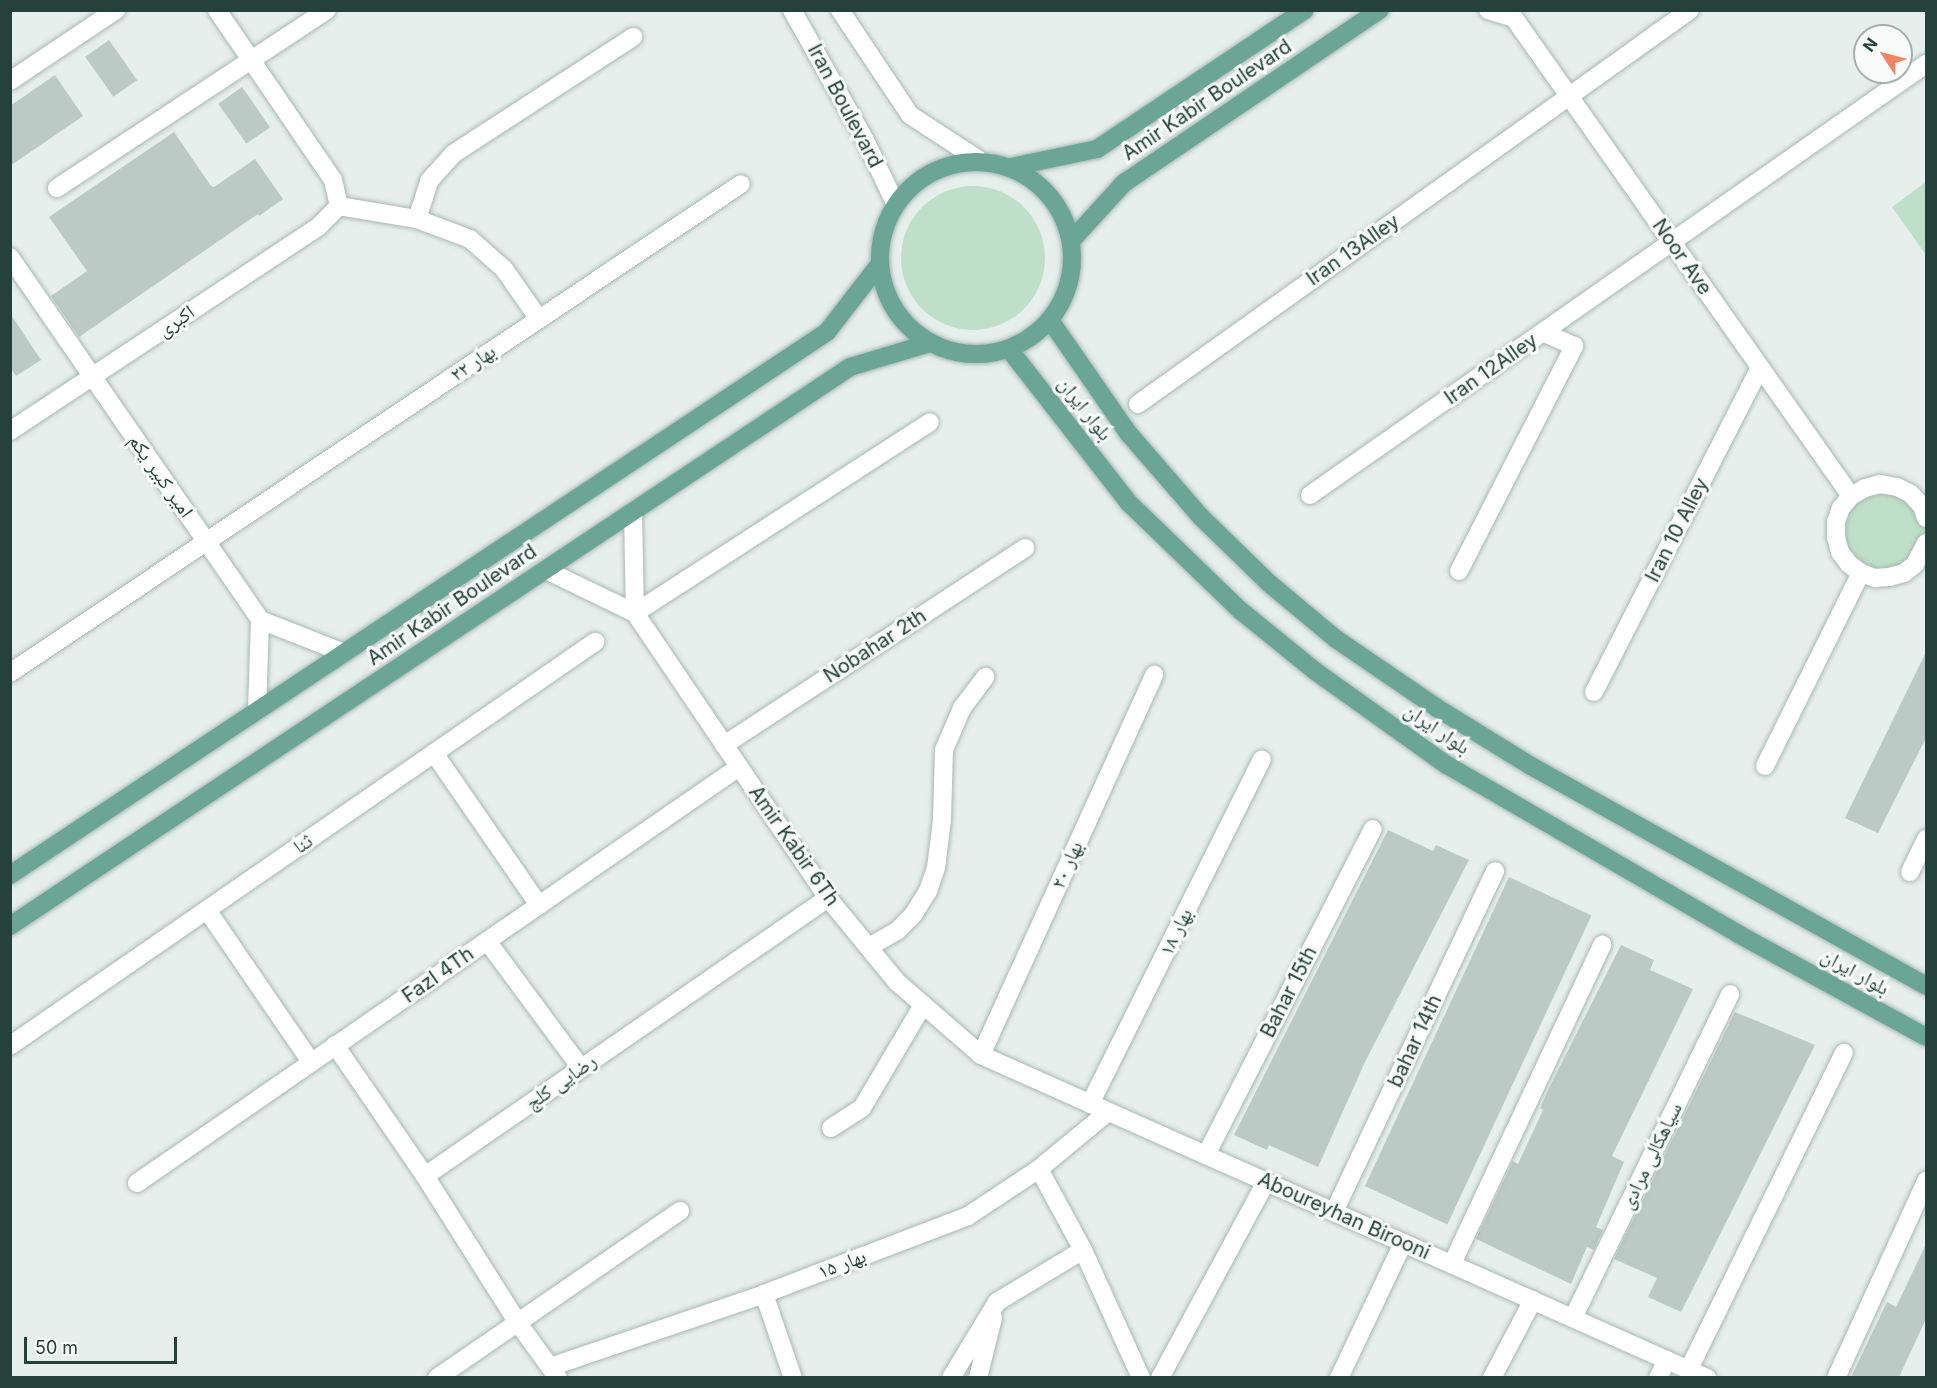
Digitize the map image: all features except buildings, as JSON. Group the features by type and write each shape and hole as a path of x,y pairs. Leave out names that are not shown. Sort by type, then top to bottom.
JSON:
{"main road":[{"name":"Amir Kabir Boulevard","path":"1011,167 1097,149 1305,10"},
{"name":"Amir Kabir Boulevard","path":"1071,242 1124,183 1380,10"},
{"path":"979,160 1011,167 1040,184 1054,201 1060,210 1071,242 1070,278 1065,296 1050,320 1010,349 974,354 956,353 930,344 904,324 886,296 879,265 882,232 895,203 918,179 947,165 979,160"},
{"name":"Amir Kabir Boulevard","path":"10,875 827,332 879,265"},
{"name":"بلوار ایران","path":"1050,320 1129,435 1201,517 1270,584 1336,639 1437,708 1531,766 1926,986"},
{"name":"Amir Kabir Boulevard","path":"10,926 850,367 930,344"},
{"name":"بلوار ایران","path":"1010,349 1129,503 1241,611 1315,671 1447,765 1738,934 1926,1037"}],"street":[{"path":"10,81 116,10"},
{"path":"217,10 333,180 339,206 417,219 470,239 504,269 539,319"},
{"path":"57,188 327,10"},
{"name":"Iran Boulevard","path":"792,10 865,140 895,203"},
{"name":"Iran Boulevard","path":"840,10 910,115 979,160"},
{"path":"1488,10 1514,14"},
{"name":"Iran 13Alley","path":"1138,404 1690,10"},
{"name":"Noor Ave","path":"1514,14 1569,96 1851,496"},
{"path":"417,219 429,181 453,154 633,37"},
{"name":"Iran 12Alley","path":"1310,495 1926,64"},
{"name":"بهار ۲۲","path":"10,673 741,184"},
{"name":"اکبری","path":"10,431 318,227 339,206"},
{"name":"امیر کبیر یکم","path":"10,257 260,620"},
{"path":"1459,571 1574,346 1543,332"},
{"name":"Iran 10 Alley","path":"1594,692 1760,368"},
{"path":"635,613 930,422"},
{"path":"1925,509 1904,490 1880,484 1864,488 1851,496 1839,515 1836,537 1840,552 1849,564 1861,573 1875,578 1904,573 1926,550"},
{"path":"633,512 635,613"},
{"name":"Nobahar 2th","path":"724,745 1025,548"},
{"path":"546,570 635,613"},
{"path":"1765,766 1861,573"},
{"name":"Amir Kabir 6Th","path":"635,613 828,898 897,982 981,1055"},
{"path":"257,711 260,620 344,653"},
{"name":"ثنا","path":"11,1046 595,642"},
{"name":"بهار ۲۰","path":"981,1055 1154,675"},
{"path":"869,947 898,930 912,915 928,891 936,867 941,832 944,750 962,708 985,677"},
{"path":"434,753 539,905"},
{"name":"بهار ۱۸","path":"1090,1104 1262,759"},
{"name":"Fazl 4Th","path":"136,1183 739,767"},
{"name":"Bahar 15th","path":"1206,1155 1373,829"},
{"path":"1910,872 1926,839"},
{"name":"bahar 14th","path":"1334,1212 1496,871"},
{"name":"رضایی کلج","path":"425,1176 828,898"},
{"path":"207,910 311,1062"},
{"path":"487,941 580,1068"},
{"path":"1452,1264 1602,945"},
{"name":"سیاهکالی مرادی","path":"1573,1318 1730,994"},
{"path":"831,1128 862,1108 923,1005"},
{"path":"335,1046 425,1176 518,1323 554,1372"},
{"path":"1689,1370 1844,1053"},
{"name":"Aboureyhan Birooni","path":"981,1055 1707,1377"},
{"name":"بهار ۱۵","path":"554,1372 968,1216 1039,1169 1108,1112"},
{"path":"1039,1169 1083,1250 1141,1377"},
{"path":"1836,1377 1926,1181"},
{"path":"1160,1377 1266,1182"},
{"path":"437,1377 680,1211"},
{"path":"1339,1377 1403,1242"},
{"path":"951,1377 997,1302 1083,1250"},
{"path":"764,1294 793,1377"},
{"path":"1492,1377 1533,1300"},
{"path":"978,1377 997,1302"},
{"path":"1658,1377 1667,1360"}],"green space":[{"path":"1926,182 1926,255 1892,207"},
{"path":"973,186 1000,192 1013,198 1024,207 1033,218 1039,231 1045,258 1039,285 1033,298 1024,309 1013,318 1000,324 973,330 946,324 933,318 922,309 913,298 907,285 901,258 907,231 913,218 922,207 933,198 946,192"},
{"path":"1897,487 1926,518 1926,543 1915,564 1860,575 1836,522 1851,496"}]}
